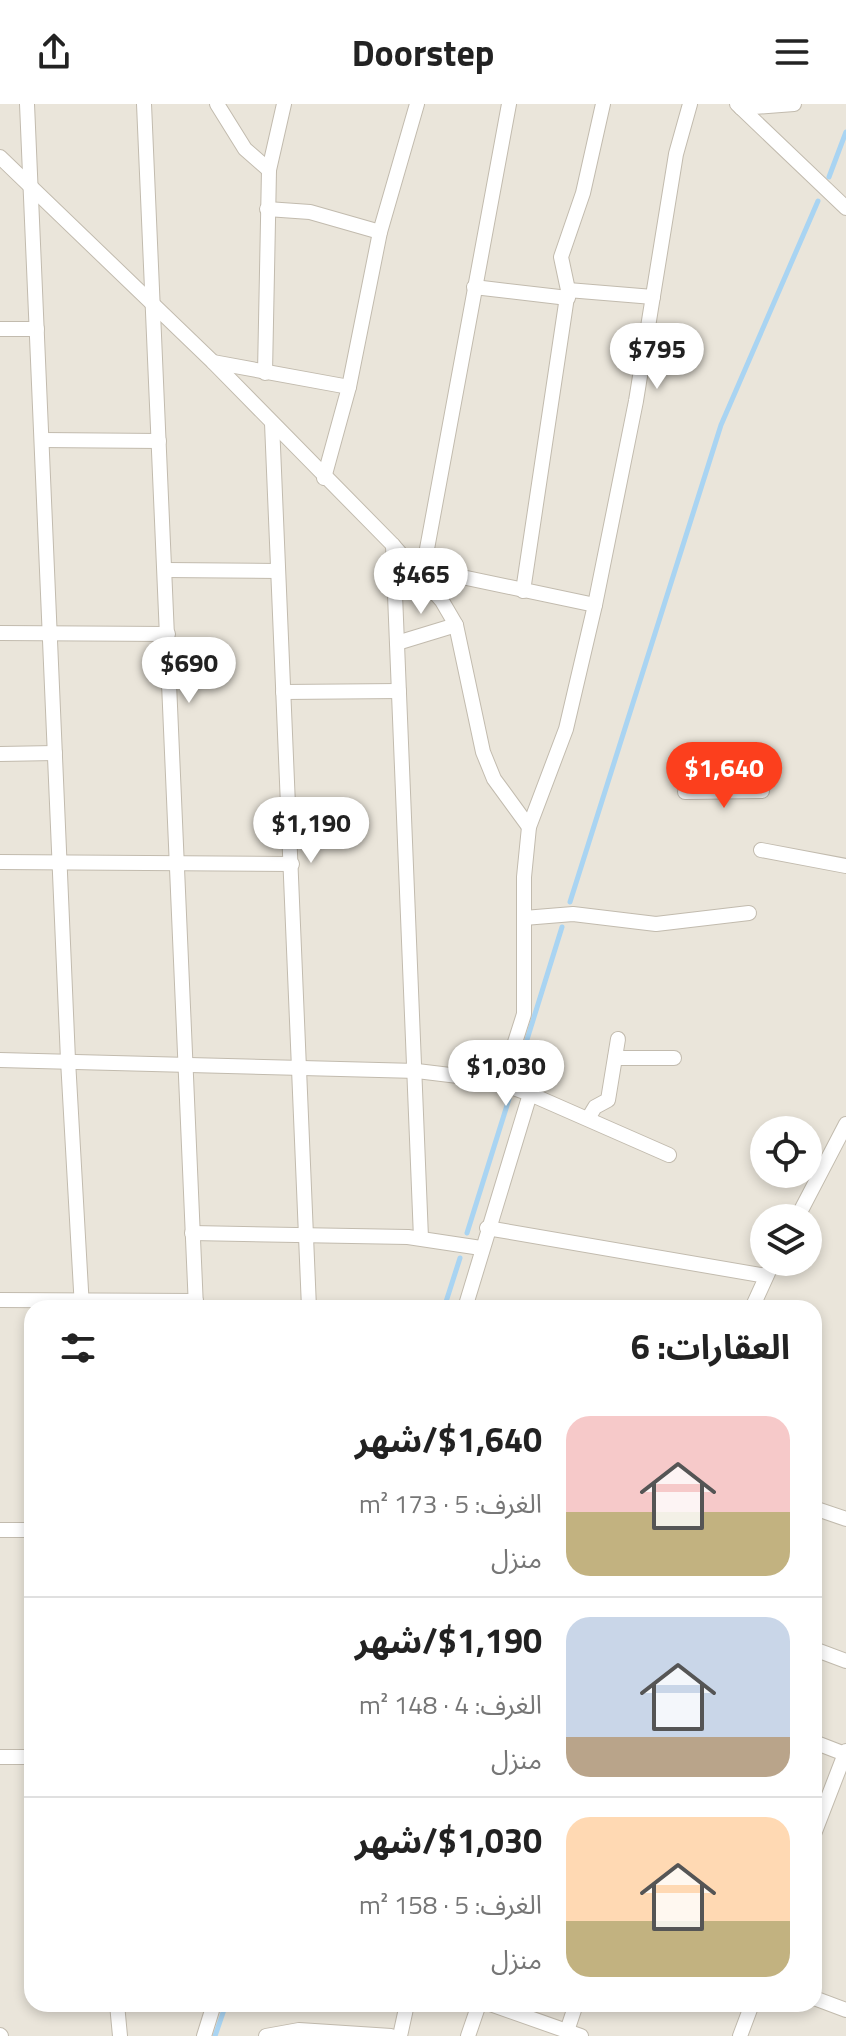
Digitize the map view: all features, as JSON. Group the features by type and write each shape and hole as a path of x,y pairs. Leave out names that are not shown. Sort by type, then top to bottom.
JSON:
{"street":[{"path":"27,104 68,1060 82,1300"},
{"path":"144,104 196,1300"},
{"path":"217,104 245,149 269,170"},
{"path":"265,373 269,170 284,104"},
{"path":"324,478 349,387 380,232 417,104"},
{"path":"423,573 509,104"},
{"path":"523,591 568,294 561,257 583,193 603,104"},
{"path":"502,1083 524,1014 524,877 529,827 566,729 595,605 653,297 676,154 690,104"},
{"path":"739,106 794,104"},
{"path":"739,106 846,208"},
{"path":"0,157 213,362 324,478 423,573 456,625 483,752 494,779 529,827"},
{"path":"267,209 310,212 380,232"},
{"path":"474,287 653,297"},
{"path":"0,329 37,329"},
{"path":"213,362 349,387"},
{"path":"272,423 309,1300"},
{"path":"43,440 159,441"},
{"path":"393,545 417,1071 421,1238"},
{"path":"166,570 278,571"},
{"path":"423,573 595,605"},
{"path":"397,643 456,625"},
{"path":"0,633 168,634"},
{"path":"283,692 399,691"},
{"path":"0,754 55,753"},
{"path":"685,792 762,791"},
{"path":"761,850 846,866"},
{"path":"0,862 292,864"},
{"path":"524,918 573,914 656,924 749,913"},
{"path":"589,1117 595,1107 608,1100 618,1039"},
{"path":"615,1058 674,1058"},
{"path":"0,1060 417,1071 502,1083 589,1117 669,1155"},
{"path":"467,1300 530,1094"},
{"path":"804,1204 846,1124"},
{"path":"487,1228 750,1273"},
{"path":"192,1233 421,1238 481,1248"},
{"path":"756,1300 766,1276"},
{"path":"0,1300 24,1301"},
{"path":"822,1511 846,1519"},
{"path":"0,1530 24,1530"},
{"path":"822,1652 846,1661"},
{"path":"822,1744 846,1752 822,1812"},
{"path":"0,1757 24,1757"},
{"path":"822,2001 846,2010"},
{"path":"118,2012 120,2036"},
{"path":"204,2036 212,2012"},
{"path":"400,2036 405,2012"},
{"path":"468,2036 476,2012"},
{"path":"512,2012 574,2034 575,2012"},
{"path":"740,2036 749,2012"},
{"path":"266,2036 299,2030 391,2036"}],"shaded area":[{"path":"0,104 846,104 846,2036 0,2036"}],"waterway":[{"path":"829,177 846,132"},
{"path":"570,902 721,425 818,201"},
{"path":"516,1075 562,927"},
{"path":"467,1233 509,1099"},
{"path":"447,1300 460,1258"},
{"path":"215,2036 223,2012"}]}
